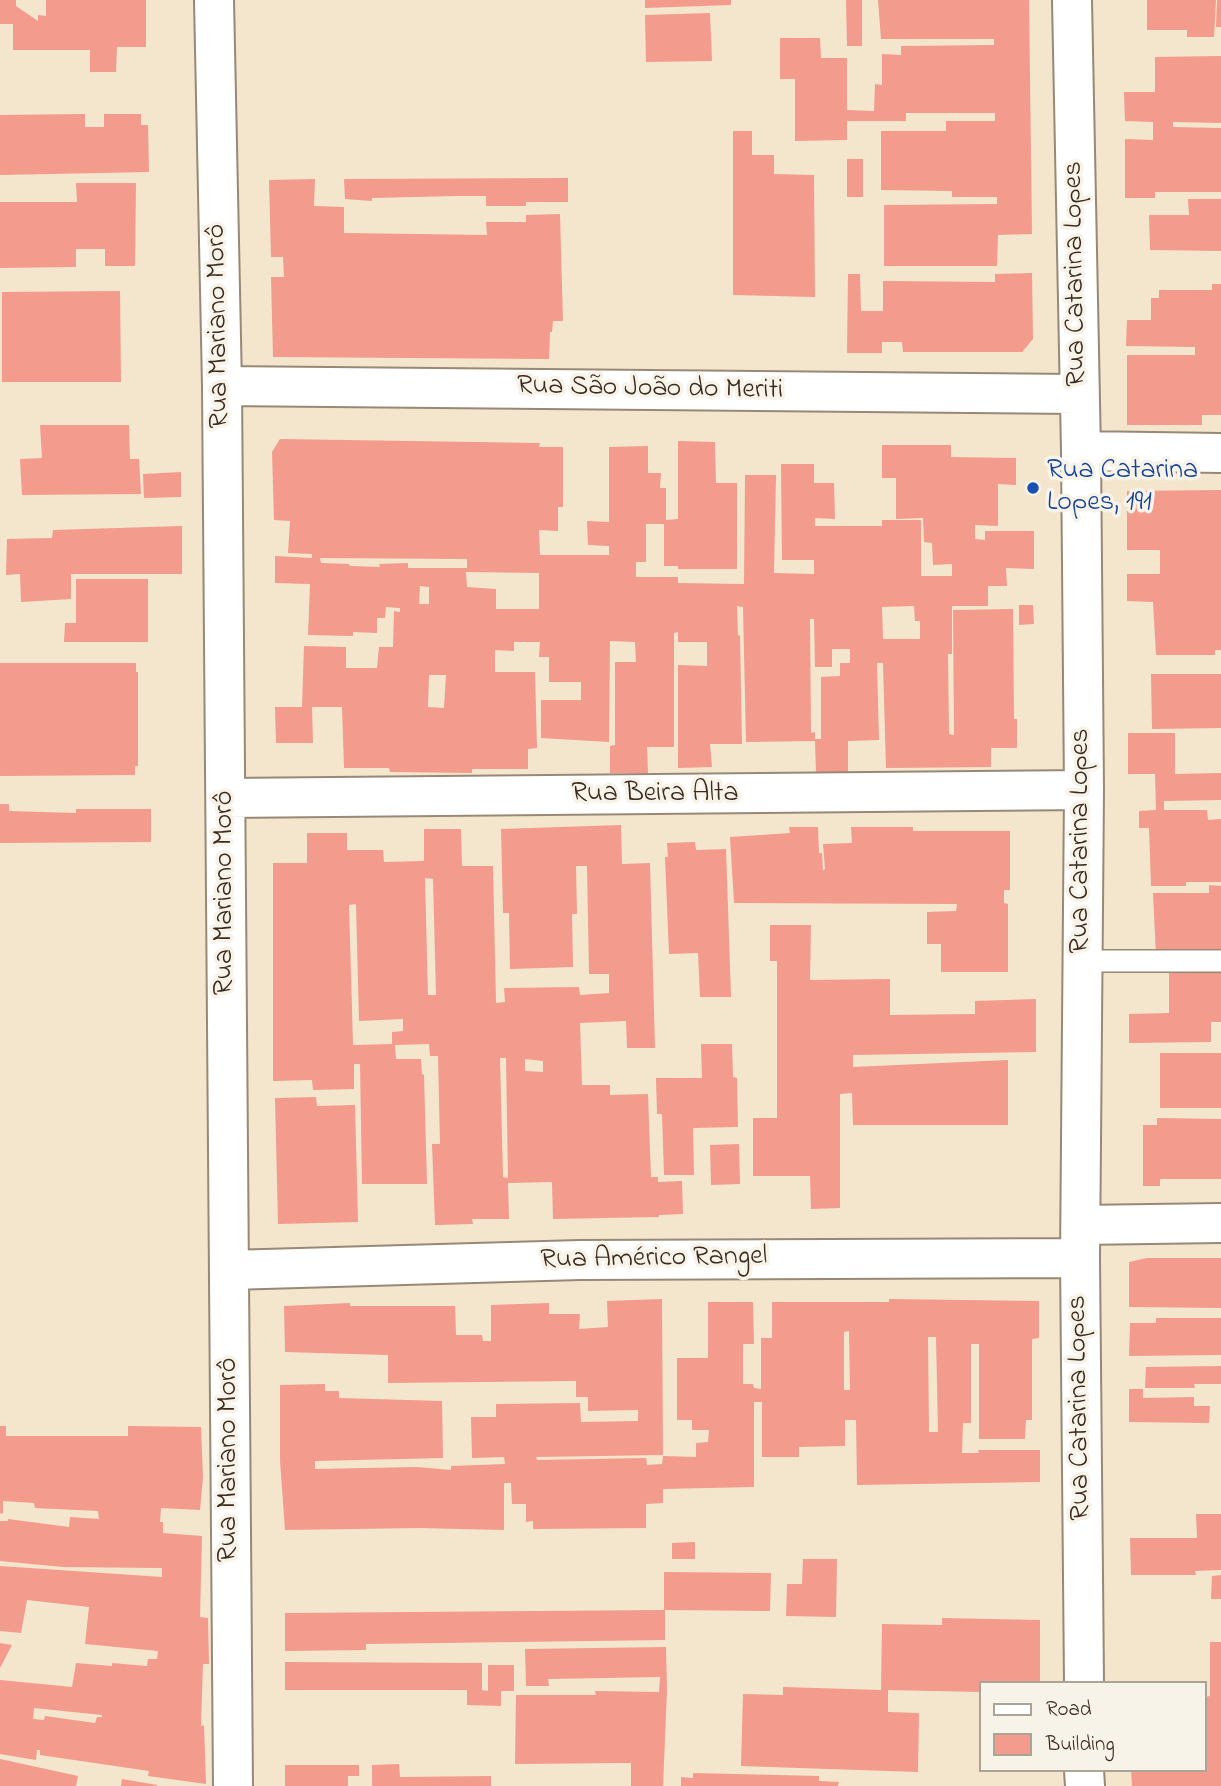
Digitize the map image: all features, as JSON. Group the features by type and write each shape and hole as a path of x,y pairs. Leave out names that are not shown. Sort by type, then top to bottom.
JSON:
{"street":[{"name":"Rua Mariano Morô","path":"214,0 222,386 233,1786"},
{"name":"Rua Catarina Lopes","path":"1072,0 1081,451 1084,790 1080,1241 1084,1681"},
{"name":"Rua São João do Meriti","path":"222,386 1078,394"},
{"path":"1081,451 1221,453"},
{"name":"Rua Beira Alta","path":"226,798 1084,790"},
{"name":"Rua Américo Rangel","path":"229,1270 1080,1241 1221,1223"}],"lane":[{"path":"1082,961 1221,961"}],"building":[{"path":"0,0 16,0 16,6 38,21 38,15 46,16 46,0 146,0 146,47 117,47 116,72 90,72 90,50 13,50 13,24 0,24"},
{"path":"645,0 731,0 731,5 645,8"},
{"path":"846,0 862,0 862,46 847,46"},
{"path":"878,0 1029,0 1032,234 998,235 997,266 884,266 884,205 997,204 997,197 952,197 952,191 881,190 881,131 946,131 946,121 995,121 995,113 906,113 906,121 847,121 847,140 795,141 795,79 780,79 780,38 820,38 821,58 847,58 847,110 874,111 875,84 882,85 882,54 901,55 901,46 994,45 994,39 881,39"},
{"path":"1147,0 1216,0 1214,37 1187,37 1187,30 1147,30"},
{"path":"1217,0 1221,0 1221,27 1216,27"},
{"path":"710,13 712,61 646,62 645,15"},
{"path":"1221,56 1221,123 1173,122 1173,127 1221,128 1221,192 1155,192 1155,198 1125,198 1125,139 1153,140 1153,122 1125,121 1124,92 1155,92 1155,57"},
{"path":"85,114 85,127 104,127 104,114 141,114 141,125 148,125 149,172 0,175 0,115"},
{"path":"733,131 752,131 752,155 774,155 774,174 814,175 815,297 733,295"},
{"path":"847,159 863,159 863,197 847,197"},
{"path":"568,178 568,202 526,202 526,206 486,206 486,196 372,198 372,201 345,199 344,179"},
{"path":"315,179 314,206 344,207 344,233 487,235 486,222 526,222 526,215 560,214 563,321 553,321 549,359 273,357 271,277 284,277 283,257 271,257 269,180"},
{"path":"76,183 136,183 135,266 105,266 105,249 76,249 76,267 0,268 0,202 77,202"},
{"path":"1188,199 1221,199 1221,251 1150,250 1149,215 1189,215"},
{"path":"1032,273 1033,339 1022,352 903,352 902,342 882,342 882,353 847,353 848,274 860,274 861,311 883,311 883,281 995,282 995,274"},
{"path":"1212,284 1221,284 1221,415 1202,415 1202,425 1127,425 1127,355 1195,355 1195,347 1126,346 1127,320 1151,320 1151,298 1159,298 1159,290 1212,290"},
{"path":"120,291 121,382 2,382 2,292"},
{"path":"40,425 129,425 130,459 139,459 141,494 22,495 20,459 42,458"},
{"path":"280,439 540,443 539,447 563,447 563,507 558,507 558,531 539,530 540,555 609,555 609,546 588,545 587,521 609,522 609,447 648,446 648,473 661,473 660,488 666,488 666,520 678,519 678,441 715,442 716,483 737,483 737,569 678,569 678,566 664,566 664,524 646,524 646,562 636,562 636,577 678,577 678,583 744,584 745,475 776,475 774,573 814,574 814,560 782,560 781,464 814,464 814,483 834,483 835,519 815,518 815,526 882,526 882,520 921,520 921,576 952,576 952,564 933,565 932,543 924,542 923,518 896,519 896,478 882,478 882,445 951,445 951,457 1016,458 1016,485 998,484 998,526 975,525 975,539 985,540 985,531 1034,531 1034,569 1006,568 1007,586 988,586 988,606 952,606 952,654 948,654 949,734 954,735 953,610 1013,609 1014,719 1017,719 1017,748 991,748 991,767 886,768 883,663 877,663 879,740 848,741 848,773 816,773 815,741 746,742 743,607 737,606 742,744 710,744 712,767 678,768 678,665 707,666 707,642 678,642 678,632 674,633 674,747 647,747 648,773 610,773 610,746 615,745 615,662 636,662 635,642 610,641 609,742 541,738 541,700 581,700 581,682 549,682 549,657 539,657 540,642 514,642 514,651 495,650 495,672 535,672 537,748 528,749 528,769 472,769 472,773 390,772 389,768 344,768 342,707 312,707 313,743 276,743 275,707 302,707 304,646 346,647 346,668 377,668 379,647 393,647 394,611 400,612 400,608 386,607 385,618 377,618 377,633 353,632 353,636 308,635 310,584 275,583 275,556 312,558 312,554 288,553 290,521 274,520 272,452","holes":["320,558 467,559 467,568 408,568 408,563 379,564 380,567 321,563","466,572 539,573 539,609 496,609 496,589 467,587","420,586 429,587 429,604 419,604","914,606 915,621 920,621 920,639 883,639 882,607","810,619 814,619 815,667 832,667 832,649 850,649 850,663 840,663 840,676 821,677 821,739 815,739 815,732 811,733","429,675 446,675 444,708 428,707"]},
{"path":"181,472 181,497 144,498 143,474"},
{"path":"1221,490 1221,650 1215,650 1215,655 1156,655 1153,602 1127,601 1127,574 1160,574 1160,550 1127,550 1127,491"},
{"path":"182,526 182,574 71,574 71,599 21,602 20,574 6,575 7,539 52,538 53,530"},
{"path":"76,579 148,579 148,642 64,642 65,623 76,623"},
{"path":"1019,605 1033,605 1034,624 1019,625"},
{"path":"0,663 136,663 138,766 135,766 135,775 0,776"},
{"path":"1151,674 1221,674 1221,728 1152,729"},
{"path":"1128,733 1175,733 1175,774 1221,773 1221,800 1164,801 1164,810 1207,810 1208,820 1221,819 1221,882 1151,886 1149,828 1139,828 1139,811 1156,810 1155,774 1128,774"},
{"path":"0,804 9,804 9,811 76,813 76,809 151,809 151,842 0,843"},
{"path":"621,825 622,864 650,863 655,1048 627,1048 626,1021 580,1023 582,1085 610,1085 610,1095 648,1094 651,1177 658,1177 658,1182 682,1181 683,1214 553,1219 552,1182 508,1183 509,1219 472,1219 473,1224 435,1225 432,1144 440,1144 438,1056 430,1056 429,1044 395,1045 396,1059 421,1059 424,1075 427,1184 362,1184 360,1064 354,1064 354,1089 313,1090 312,1080 273,1081 273,863 307,863 307,833 347,833 347,850 383,850 384,862 424,861 424,829 461,829 462,866 493,866 496,1003 505,1002 504,988 579,987 580,995 609,993 609,974 589,974 587,866 576,866 577,914 572,914 573,967 510,969 509,913 503,913 501,829","holes":["425,878 433,879 436,995 428,995","356,904 359,1021 403,1019 403,1031 392,1032 392,1044 353,1045 349,905","500,1058 506,1058 508,1178 503,1177","525,1059 543,1061 543,1072 525,1071"]},
{"path":"789,827 818,827 823,870 823,844 852,843 851,827 913,827 913,831 1010,831 1010,890 1004,890 1004,903 1008,904 1008,972 941,972 941,944 927,944 927,912 956,911 957,904 734,903 730,837 790,833"},
{"path":"695,842 696,850 726,849 731,997 700,997 698,953 669,954 665,857 668,857 667,843"},
{"path":"1209,885 1221,886 1221,955 1156,956 1153,893 1209,893"},
{"path":"770,925 811,925 810,980 890,979 890,1015 975,1014 975,1001 1036,999 1036,1052 853,1055 853,1067 1008,1060 1008,1125 853,1125 852,1093 840,1094 840,1208 811,1209 810,1176 753,1176 753,1118 777,1118 777,961 770,961"},
{"path":"1221,969 1221,1022 1211,1022 1211,1042 1129,1043 1129,1014 1169,1013 1169,970"},
{"path":"701,1044 732,1044 733,1077 737,1078 738,1127 693,1128 694,1175 664,1175 662,1114 657,1114 656,1078 702,1078"},
{"path":"1160,1053 1221,1053 1221,1108 1160,1108"},
{"path":"316,1097 317,1106 355,1105 358,1222 278,1224 275,1098"},
{"path":"1157,1118 1221,1119 1221,1179 1160,1179 1160,1186 1143,1186 1143,1125 1157,1125"},
{"path":"739,1144 740,1184 711,1185 710,1145"},
{"path":"1147,1258 1221,1258 1221,1308 1129,1307 1129,1262"},
{"path":"662,1299 663,1455 536,1457 537,1460 646,1458 647,1465 662,1464 663,1456 696,1457 696,1443 708,1442 709,1430 692,1430 692,1420 677,1420 677,1358 708,1358 708,1302 753,1302 754,1344 743,1344 743,1384 753,1384 754,1388 761,1389 761,1338 772,1338 772,1302 889,1302 889,1299 1039,1301 1039,1338 1032,1339 1032,1420 1026,1420 1025,1439 979,1439 979,1344 971,1344 971,1423 963,1423 962,1453 979,1453 978,1450 1040,1450 1040,1482 857,1485 856,1420 845,1420 845,1446 799,1447 799,1457 762,1457 762,1402 754,1402 754,1487 663,1489 663,1503 646,1504 646,1528 533,1529 533,1521 526,1522 526,1504 512,1504 511,1483 504,1483 504,1530 285,1530 280,1461 280,1385 325,1384 325,1391 339,1391 339,1398 442,1401 443,1458 315,1461 315,1469 417,1467 451,1470 451,1466 505,1464 504,1457 472,1458 471,1417 496,1417 496,1404 580,1403 581,1422 638,1421 638,1410 588,1411 588,1397 576,1397 576,1381 388,1383 388,1355 285,1352 284,1306 350,1303 350,1306 455,1306 456,1335 482,1335 483,1341 491,1341 491,1305 549,1303 549,1314 580,1314 579,1329 608,1327 607,1301","holes":["849,1331 850,1390 844,1390 844,1332","928,1337 936,1337 938,1432 929,1432"]},
{"path":"1156,1318 1221,1318 1221,1355 1129,1356 1130,1323 1156,1323"},
{"path":"1221,1366 1221,1384 1194,1384 1195,1388 1145,1388 1146,1367"},
{"path":"1129,1389 1143,1389 1143,1398 1194,1397 1194,1406 1210,1406 1209,1423 1129,1422"},
{"path":"0,1426 6,1426 6,1436 128,1436 128,1426 201,1427 203,1477 200,1510 161,1508 160,1522 163,1522 163,1533 202,1536 200,1617 208,1618 209,1664 203,1664 201,1726 204,1725 206,1784 148,1776 149,1771 40,1755 40,1750 37,1750 36,1760 0,1754 0,1680 72,1687 76,1663 147,1666 148,1659 157,1659 158,1651 85,1644 89,1607 27,1600 21,1633 0,1631 0,1566 162,1577 162,1568 63,1567 0,1561 0,1521 8,1519 69,1527 70,1517 99,1519 98,1511 35,1508 34,1503 3,1501 3,1514 0,1513","holes":["34,1708 102,1715 97,1717 95,1723 45,1716 44,1720 33,1719"]},
{"path":"1196,1514 1221,1514 1221,1570 1195,1571 1196,1575 1131,1575 1130,1538 1197,1538"},
{"path":"695,1542 695,1559 672,1559 672,1543"},
{"path":"803,1559 837,1559 836,1617 786,1616 787,1584 802,1584"},
{"path":"664,1572 771,1573 770,1611 665,1610 665,1640 366,1644 366,1650 285,1651 285,1613 664,1610"},
{"path":"1221,1575 1221,1599 1211,1599 1212,1576"},
{"path":"942,1618 1040,1620 1040,1681 979,1681 979,1692 888,1690 888,1712 919,1713 918,1772 741,1766 743,1694 783,1695 783,1687 881,1690 882,1624 942,1625"},
{"path":"1210,1642 1221,1642 1221,1786 1132,1786 1131,1772 1207,1772 1207,1697 1210,1696"},
{"path":"0,1643 12,1645 0,1668"},
{"path":"666,1647 663,1786 631,1786 631,1763 515,1764 516,1695 596,1695 595,1691 659,1692 660,1677 548,1679 549,1686 526,1686 525,1649"},
{"path":"285,1662 482,1663 482,1690 488,1691 488,1665 514,1665 514,1691 501,1691 501,1706 467,1705 467,1690 285,1690"},
{"path":"0,1759 78,1776 76,1786 0,1786"},
{"path":"399,1764 400,1777 491,1776 491,1786 372,1786 372,1765"},
{"path":"285,1765 359,1765 359,1776 348,1776 348,1786 285,1786"},
{"path":"693,1773 819,1776 819,1781 839,1782 838,1786 681,1786 681,1777 693,1778"},
{"path":"122,1779 157,1785 157,1786 121,1786"}],"place":[{"name":"Rua Catarina Lopes, 191","path":"1033,488"}]}
